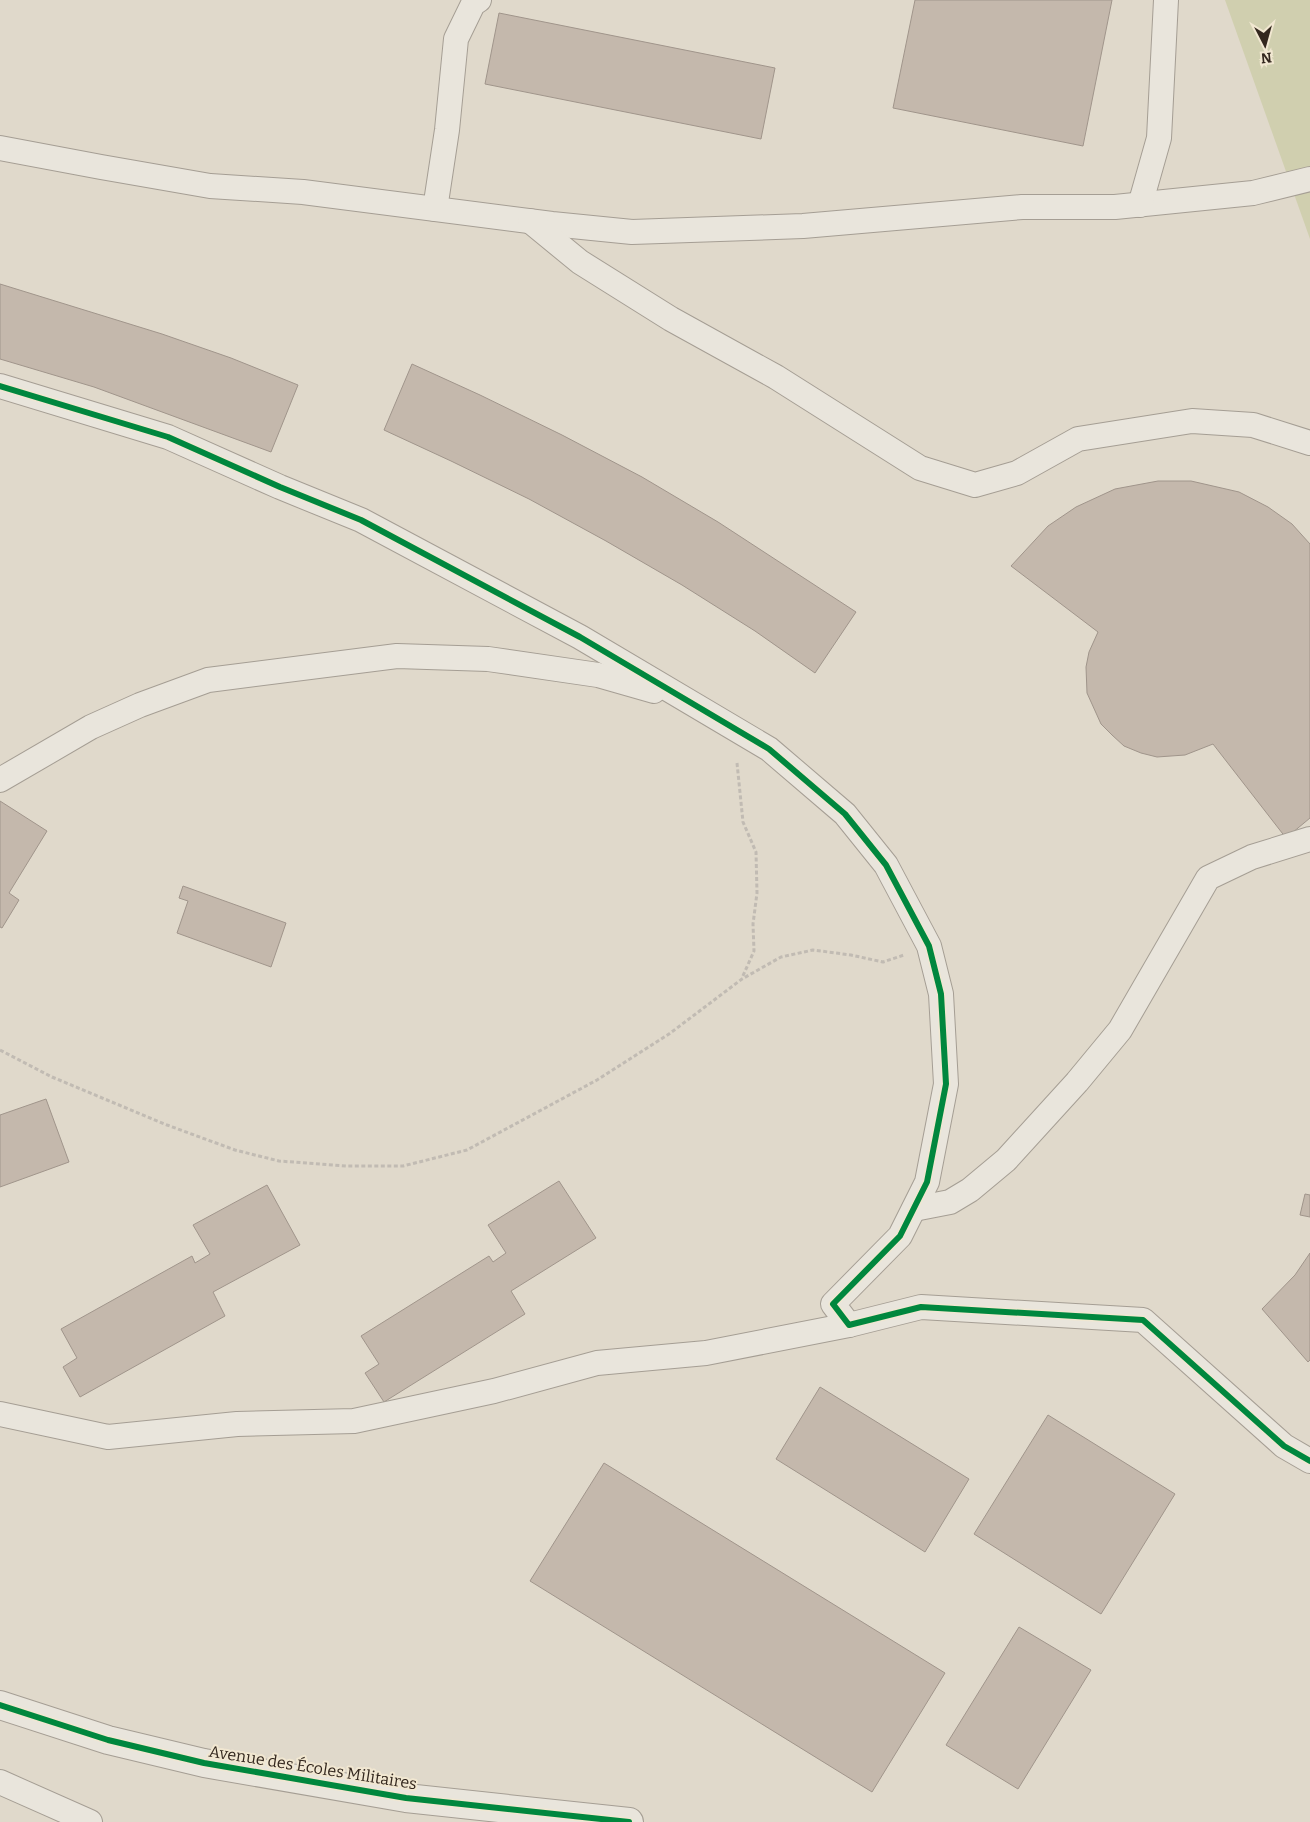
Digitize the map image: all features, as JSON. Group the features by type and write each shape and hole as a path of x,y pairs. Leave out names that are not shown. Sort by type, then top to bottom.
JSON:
{"street":[{"path":"435,208 447,130 456,39 472,4 479,0"},
{"path":"1140,204 1159,138 1166,0"},
{"path":"0,148 210,186 303,192 632,232 803,226 1022,207 1115,207 1253,193 1310,178"},
{"path":"530,221 580,262 671,319 776,377 920,468 975,485 1017,473 1078,439 1192,421 1253,426 1310,443"},
{"path":"0,386 168,437 280,487 361,520 580,637 749,737 769,750 845,814 886,865 928,946 941,994 946,1084 927,1182 914,1209 900,1236 833,1304 848,1325"},
{"path":"0,780 91,727 140,705 208,680 397,656 488,659 598,675 686,700"},
{"path":"914,1209 950,1202 970,1190 1006,1160 1077,1082 1120,1030 1208,878 1252,857 1310,839"},
{"path":"0,1414 108,1437 237,1424 354,1421 494,1391 597,1363 706,1353 848,1325 921,1307 1143,1320 1284,1446 1310,1461"},
{"name":"Avenue des Écoles Militaires","path":"0,1706 108,1740 204,1763 496,1815 629,1822"},
{"path":"0,1782 90,1822"}],"path":[{"path":"742,979 754,951 753,924 756,893 756,852 744,822 736,758 749,737"},
{"path":"0,1050 52,1077 167,1125 235,1150 279,1161 346,1166 402,1166 467,1150 597,1080 669,1034 742,979 781,957 813,950 882,962 928,946"}],"green space":[{"path":"1225,0 1310,0 1310,239"}],"building":[{"path":"915,0 1112,0 1083,146 893,108"},
{"path":"499,13 775,68 761,139 485,84"},
{"path":"0,284 162,334 231,358 298,385 271,452 94,387 0,359"},
{"path":"412,364 562,435 642,477 718,522 856,612 815,673 755,631 682,585 606,541 529,499 384,430"},
{"path":"1158,481 1191,481 1239,492 1268,507 1292,524 1310,544 1310,818 1286,838 1213,744 1185,755 1157,757 1124,746 1112,735 1101,724 1087,693 1086,667 1089,652 1098,632 1011,566 1048,526 1076,507 1115,489"},
{"path":"0,801 47,831 9,893 19,900 2,928 0,927"},
{"path":"183,886 286,923 271,967 177,933 188,901 179,898"},
{"path":"46,1099 69,1162 0,1187 0,1115"},
{"path":"559,1181 596,1238 511,1291 525,1314 384,1402 365,1373 379,1364 361,1336 489,1256 493,1262 506,1253 488,1225"},
{"path":"267,1185 300,1245 213,1292 225,1316 80,1397 63,1367 77,1358 61,1329 192,1256 195,1263 210,1254 193,1225"},
{"path":"1305,1194 1310,1195 1310,1217 1300,1215"},
{"path":"1310,1253 1310,1360 1308,1362 1262,1309 1295,1275"},
{"path":"820,1387 969,1479 925,1552 776,1459"},
{"path":"1048,1415 1175,1494 1101,1614 974,1534"},
{"path":"604,1463 945,1673 872,1792 530,1581"},
{"path":"1019,1627 1091,1670 1018,1789 946,1745"}],"cycle path":[{"path":"0,386 168,437 280,487 361,520 580,637 769,749 845,814 886,865 929,946 941,994 946,1084 927,1182 900,1236 833,1304 849,1325 921,1307 1143,1320 1284,1446 1310,1461"},
{"path":"0,1705 108,1740 204,1763 406,1798 629,1822"}]}
